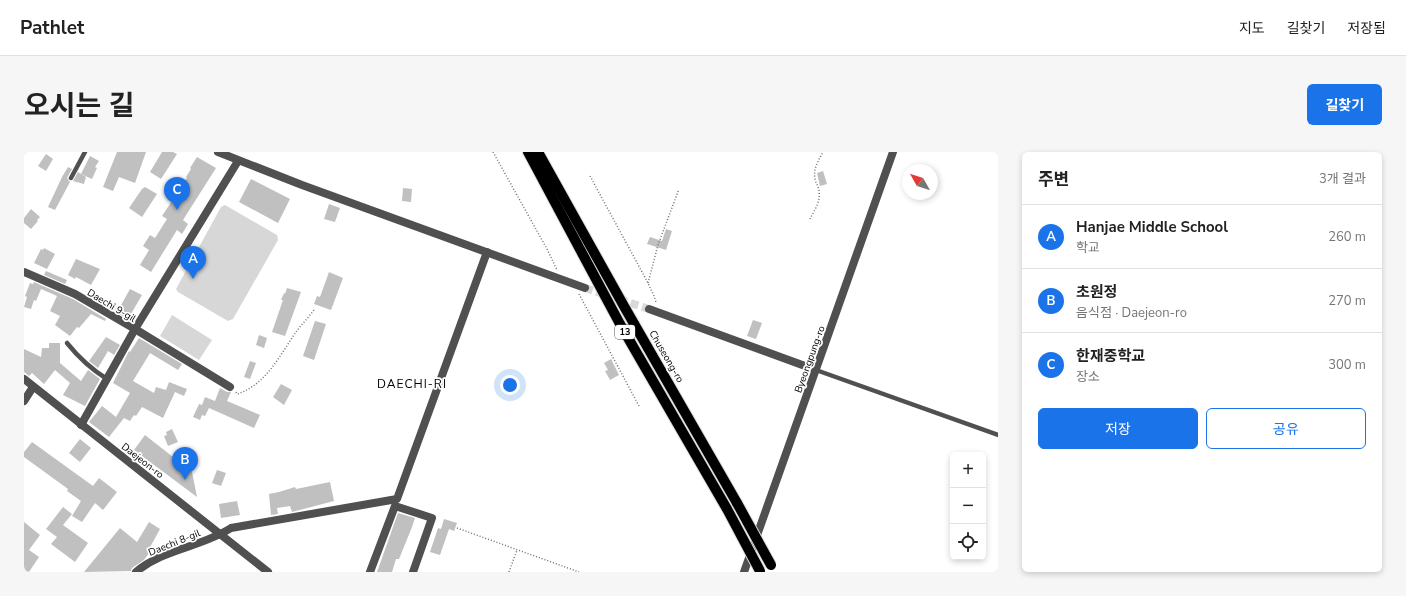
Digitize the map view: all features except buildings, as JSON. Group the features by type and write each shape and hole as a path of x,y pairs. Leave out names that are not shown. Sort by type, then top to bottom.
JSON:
{"main road":[{"name":"13","path":"528,152 620,324 727,509 760,572"},
{"name":"Chuseong-ro","path":"538,152 625,308 737,503 772,568"}],"street":[{"path":"218,152 238,161 585,288"},
{"name":"Byeongpung-ro","path":"744,572 892,152"},
{"path":"230,387 135,329 238,161"},
{"path":"370,572 487,252"},
{"name":"Daechi 9-gil","path":"24,272 75,294 135,329 81,425"},
{"path":"649,309 816,370"},
{"name":"Daejeon-ro","path":"24,380 268,572"},
{"path":"24,401 33,387"},
{"path":"396,502 432,518 413,572"},
{"name":"Daechi 8-gil","path":"136,572 142,566 170,553 221,535 232,528 396,502"}],"lane":[{"path":"71,178 85,152"},
{"path":"67,343 94,371 107,379"},
{"path":"816,370 998,435"}],"path":[{"path":"493,152 558,270 557,278"},
{"path":"810,219 818,202 819,192 815,181 814,172 823,152"},
{"path":"590,176 648,283 654,296 658,312"},
{"path":"648,283 658,245 679,189"},
{"path":"573,284 639,406"},
{"path":"230,387 237,394 254,386 276,361 314,310"},
{"path":"457,528 579,572"},
{"path":"509,572 517,550"}],"shaded area":[{"path":"225,205 277,235 278,240 233,319 228,321 178,292 176,289 221,207"},
{"path":"172,315 212,340 199,360 160,336"}],"tunnel":[{"path":"585,288 649,309"}],"place":[{"name":"한재중학교","path":"177,210"},
{"name":"Hanjae Middle School","path":"193,279"},
{"name":"초원정","path":"185,480"}],"district":[{"name":"DAECHI-RI","path":"412,384"}]}
